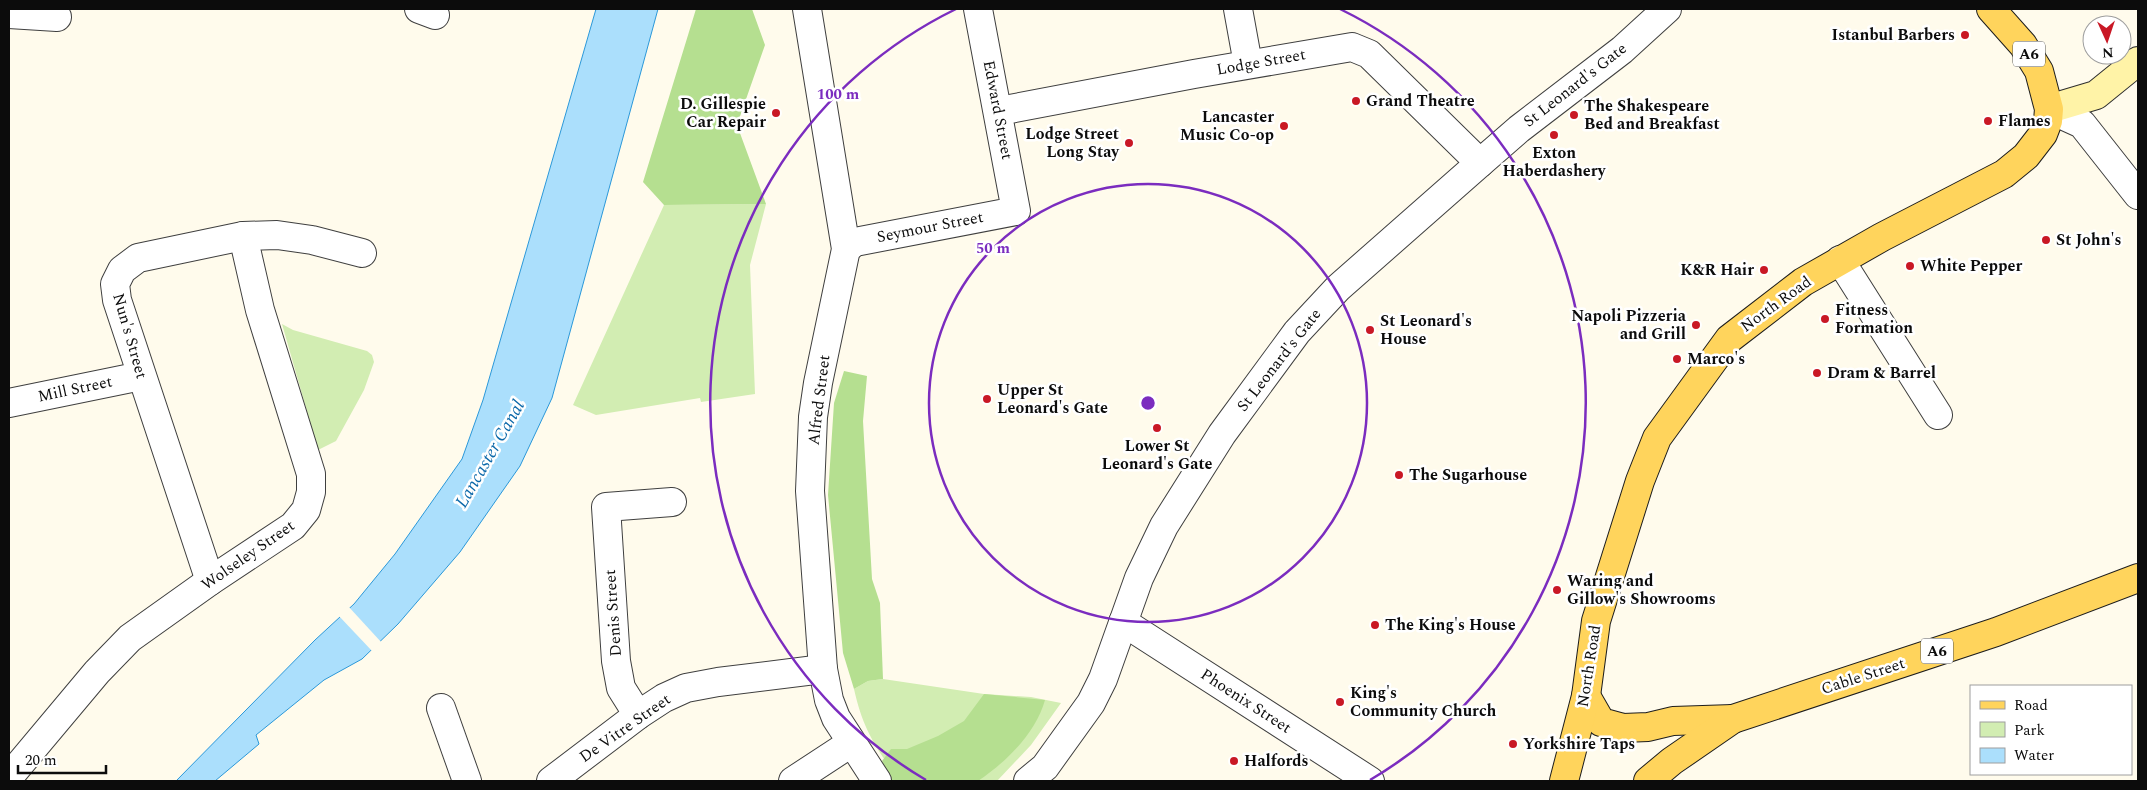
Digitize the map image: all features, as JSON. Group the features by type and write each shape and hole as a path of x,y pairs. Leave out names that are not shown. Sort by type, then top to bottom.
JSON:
{"main road":[{"name":"A6","path":"1991,9 2034,60 2039,71 2049,109"},
{"name":"North Road","path":"1564,781 1586,696 1596,621 1612,566 1657,438 1729,339 1803,282 1840,260 2004,174 2026,156 2036,144 2048,122 2049,109"},
{"name":"Cable Street","path":"1651,778 1733,719 1996,632 2138,578"},
{"name":"A6","path":"1586,696 1600,722 1623,728 1673,721 1733,719"}],"street":[{"name":"Alfred Street","path":"807,9 846,249 820,374 814,417 810,491 823,669 829,700 836,718 877,781"},
{"name":"Edward Street","path":"978,9 999,110 1016,211"},
{"path":"1238,9 1248,64"},
{"name":"St Leonard's Gate","path":"1028,781 1045,767 1091,704 1139,578 1164,526 1222,434 1297,332 1338,288 1480,163 1519,129 1622,50 1667,9"},
{"path":"9,14 57,17"},
{"name":"Lodge Street","path":"999,110 1248,64 1352,47 1369,54 1480,163"},
{"path":"2049,109 2096,94 2138,61"},
{"path":"2049,109 2082,124 2138,195"},
{"name":"Seymour Street","path":"846,249 855,242 1016,211"},
{"name":"Nun's Street","path":"210,581 141,376 117,300 115,284 122,270 138,258 243,236 277,235 312,240 362,253"},
{"name":"Wolseley Street","path":"9,777 97,672 130,638 210,581 293,526 306,510 311,492 311,474 260,310 243,236"},
{"path":"1840,260 1938,415"},
{"name":"Mill Street","path":"9,403 141,376"},
{"name":"Denis Street","path":"638,715 621,688 616,661 606,507 672,502"},
{"name":"Phoenix Street","path":"1122,622 1370,781"},
{"name":"De Vitre Street","path":"551,781 638,715 664,698 686,688 718,682 823,669"},
{"path":"441,708 467,781"},
{"path":"792,781 851,743"}],"green space":[{"path":"696,9 752,9 765,45 737,125 766,204 664,205 643,182"},
{"path":"766,204 750,265 755,394 701,402 700,398 596,415 573,405 664,205"},
{"path":"282,324 293,330 367,351 372,355 374,362 364,390 336,441 318,450"},
{"path":"844,371 867,376 863,421 872,579 880,603 883,679 868,681 854,689 843,653 828,495 834,403"},
{"path":"883,679 984,694 1031,697 1061,703 1031,745 997,781 900,781 871,738 854,689 868,681"},
{"path":"984,694 1045,700 1035,724 1009,756 978,781 891,781 882,761 891,749 907,749 938,736 964,721"}],"water":[{"name":"Lancaster Canal","path":"596,9 658,9 552,398 520,466 460,552 398,624 362,659 324,680 256,735 259,744 215,781 176,781 315,640 354,604 395,554 462,459 483,400"}],"pier":[{"path":"348,606 382,643 373,652 338,615"}],"place":[{"name":"Istanbul Barbers","path":"1965,35"},
{"name":"Grand Theatre","path":"1356,101"},
{"name":"D. Gillespie Car Repair","path":"776,113"},
{"name":"The Shakespeare Bed and Breakfast","path":"1574,115"},
{"name":"Flames","path":"1988,121"},
{"name":"Lancaster Music Co-op","path":"1284,126"},
{"name":"Exton Haberdashery","path":"1554,135"},
{"name":"Lodge Street Long Stay","path":"1129,143"},
{"name":"St John's","path":"2046,240"},
{"name":"White Pepper","path":"1910,266"},
{"name":"K&R Hair","path":"1764,270"},
{"name":"Fitness Formation","path":"1825,319"},
{"name":"Napoli Pizzeria and Grill","path":"1696,325"},
{"name":"St Leonard's House","path":"1370,330"},
{"name":"Marco's","path":"1677,359"},
{"name":"Dram & Barrel","path":"1817,373"},
{"name":"Upper St Leonard's Gate","path":"987,399"},
{"name":"Lower St Leonard's Gate","path":"1157,428"},
{"name":"The Sugarhouse","path":"1399,475"},
{"name":"Waring and Gillow's Showrooms","path":"1557,590"},
{"name":"The King's House","path":"1375,625"},
{"name":"King's Community Church","path":"1340,702"},
{"name":"Yorkshire Taps","path":"1513,744"},
{"name":"Halfords","path":"1234,761"}]}
